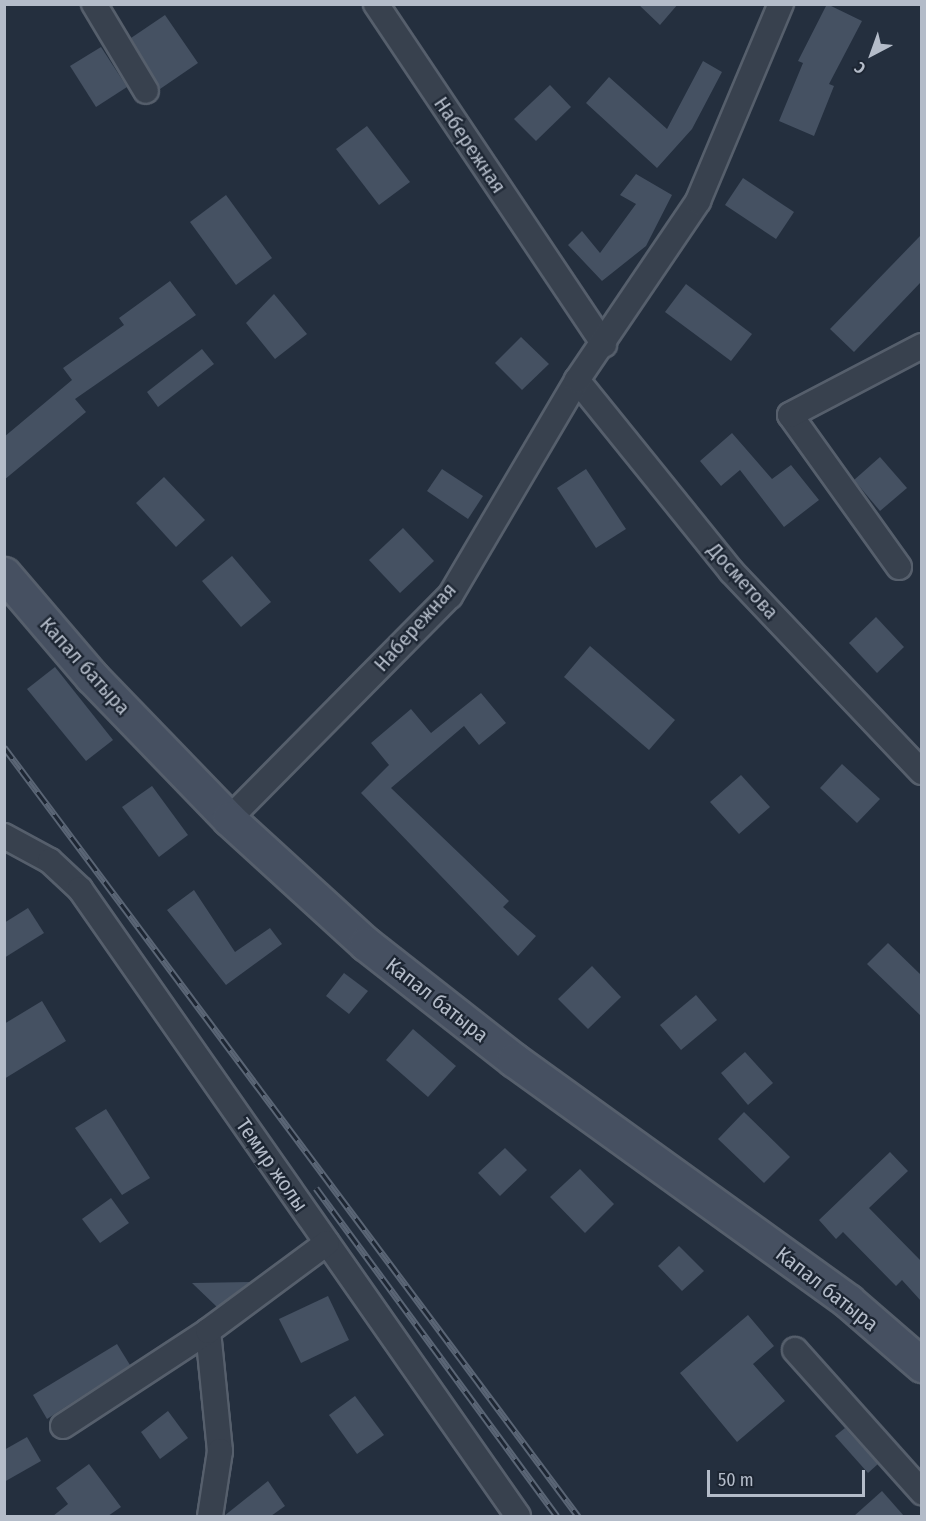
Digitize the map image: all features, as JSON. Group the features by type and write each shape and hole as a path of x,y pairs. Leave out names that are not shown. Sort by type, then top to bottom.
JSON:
{"main road":[{"name":"Капал батыра","path":"4,574 92,677 229,819 375,951 514,1060 848,1301 921,1365"}],"street":[{"path":"94,4 146,92"},
{"name":"Набережная","path":"376,4 604,345"},
{"name":"Набережная","path":"229,819 450,596 577,380 604,345 698,201 781,4"},
{"path":"899,567 790,415 921,346"},
{"name":"Досметова","path":"577,380 730,571 921,772"},
{"name":"Темир жолы","path":"4,836 50,861 80,889 518,1516"},
{"path":"63,1426 208,1331 327,1243"},
{"path":"208,1331 220,1450 210,1516"},
{"path":"795,1350 921,1492"}],"building":[{"path":"638,4 678,4 660,25"},
{"path":"827,4 862,21 829,84 834,86 814,136 779,121 803,63 798,61"},
{"path":"165,15 198,63 160,89 131,38"},
{"path":"101,47 127,87 96,107 70,66"},
{"path":"703,61 722,72 692,129 657,168 586,103 609,77 667,129"},
{"path":"550,85 571,107 536,141 514,119"},
{"path":"367,126 410,182 379,205 336,149"},
{"path":"636,174 672,195 646,246 602,281 568,245 582,231 600,253 636,204 620,195"},
{"path":"743,178 794,212 776,239 725,205"},
{"path":"226,195 272,258 236,285 190,222"},
{"path":"921,235 921,282 854,352 830,329"},
{"path":"170,281 196,315 75,399 86,412 4,480 4,437 72,380 63,368 124,325 119,318"},
{"path":"686,284 752,334 731,361 665,312"},
{"path":"274,294 307,334 275,359 246,323"},
{"path":"521,337 549,364 522,390 495,363"},
{"path":"202,349 214,364 158,407 147,392"},
{"path":"732,433 772,479 791,465 819,500 784,527 740,470 721,486 700,461"},
{"path":"880,457 907,488 880,511 854,480"},
{"path":"442,469 483,496 468,519 427,491"},
{"path":"586,469 626,529 596,548 557,488"},
{"path":"164,477 205,520 176,547 136,503"},
{"path":"403,528 434,561 400,593 369,560"},
{"path":"232,556 271,602 241,627 202,581"},
{"path":"876,617 904,647 877,673 849,643"},
{"path":"590,646 675,720 649,750 564,677"},
{"path":"55,667 113,740 86,761 27,689"},
{"path":"481,693 506,723 479,745 464,726 391,788 509,901 503,907 536,936 518,956 361,793 389,765 371,743 411,709 431,733"},
{"path":"842,764 880,799 857,823 820,788"},
{"path":"741,775 770,807 739,834 710,802"},
{"path":"152,786 188,835 159,857 122,807"},
{"path":"194,890 235,952 270,928 282,944 226,985 167,910"},
{"path":"28,908 44,933 4,958 4,923"},
{"path":"888,943 921,975 921,1016 867,964"},
{"path":"592,966 621,997 588,1029 558,999"},
{"path":"344,973 368,991 349,1014 326,996"},
{"path":"696,995 717,1020 681,1050 660,1025"},
{"path":"42,1001 66,1041 4,1079 4,1024"},
{"path":"413,1029 456,1066 428,1097 386,1060"},
{"path":"745,1052 773,1083 748,1105 721,1073"},
{"path":"106,1109 150,1178 122,1195 75,1128"},
{"path":"744,1112 790,1157 764,1183 718,1139"},
{"path":"505,1148 527,1170 500,1196 478,1173"},
{"path":"890,1152 908,1171 869,1208 921,1261 921,1301 902,1280 896,1286 843,1232 836,1239 819,1220"},
{"path":"580,1169 614,1204 585,1233 550,1197"},
{"path":"111,1198 129,1223 100,1243 82,1219"},
{"path":"679,1246 704,1271 682,1291 658,1266"},
{"path":"250,1282 217,1307 192,1283"},
{"path":"328,1296 349,1340 301,1363 279,1319"},
{"path":"748,1315 774,1346 753,1364 785,1401 737,1442 680,1373"},
{"path":"117,1344 130,1365 47,1419 33,1395"},
{"path":"355,1396 384,1435 357,1454 329,1415"},
{"path":"168,1411 188,1438 160,1459 141,1432"},
{"path":"845,1428 878,1464 868,1473 835,1436"},
{"path":"27,1437 41,1461 4,1482 4,1450"},
{"path":"89,1464 121,1507 108,1516 53,1516 68,1504 56,1488"},
{"path":"268,1481 285,1506 271,1516 224,1516"},
{"path":"882,1491 904,1516 854,1516"}],"railway":[{"path":"4,747 578,1516"},
{"path":"316,1188 557,1516"}]}
